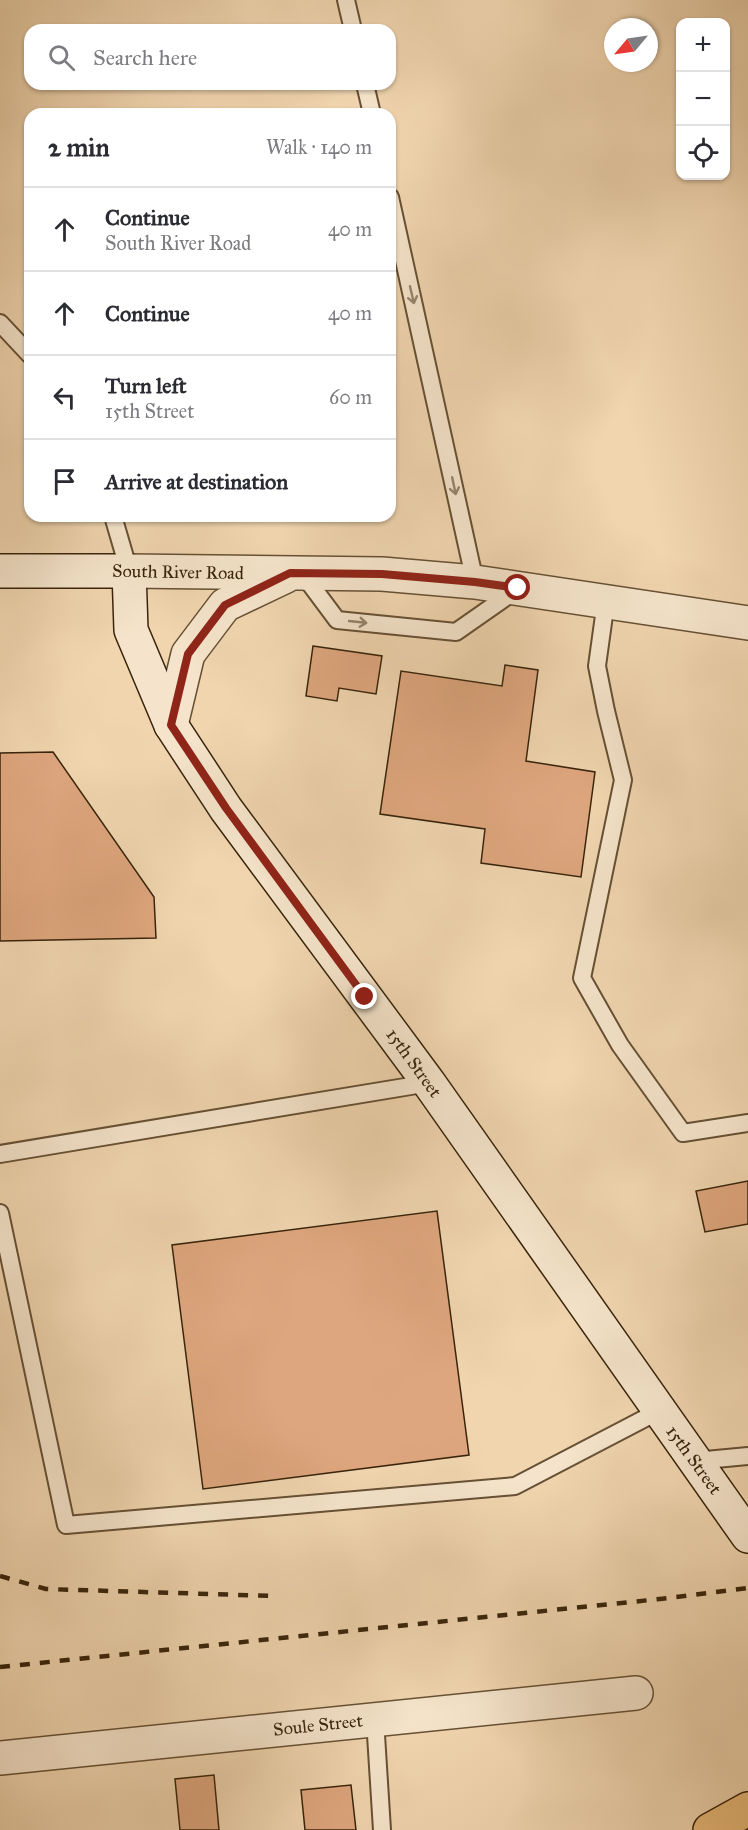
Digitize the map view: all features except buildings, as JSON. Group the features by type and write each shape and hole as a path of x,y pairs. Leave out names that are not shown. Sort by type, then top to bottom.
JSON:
{"main road":[{"path":"710,1830 748,1809"}],"street":[{"name":"South River Road","path":"0,571 382,574 475,582 748,623"},
{"name":"15th Street","path":"129,571 131,630 171,725 226,808 429,1083 748,1536"},
{"path":"171,725 188,654 225,605 296,573"},
{"name":"Soule Street","path":"0,1758 636,1693"}],"lane":[{"path":"346,0 352,24"},
{"path":"366,90 371,108"},
{"path":"396,224 475,582"},
{"path":"0,323 24,349"},
{"path":"115,522 129,571"},
{"path":"296,573 337,620 456,632 518,588"},
{"path":"606,601 597,666 623,780 582,978 620,1045 683,1133 748,1123"},
{"path":"0,1154 429,1083"},
{"path":"0,1214 66,1525 515,1486 659,1412"},
{"path":"695,1461 748,1456"},
{"path":"375,1719 382,1830"}],"railway":[{"path":"0,1576 46,1589 274,1596"},
{"path":"0,1667 748,1588"}],"route":[{"path":"365,997 226,808 171,725 188,654 225,605 290,573 382,574 518,588"}]}
